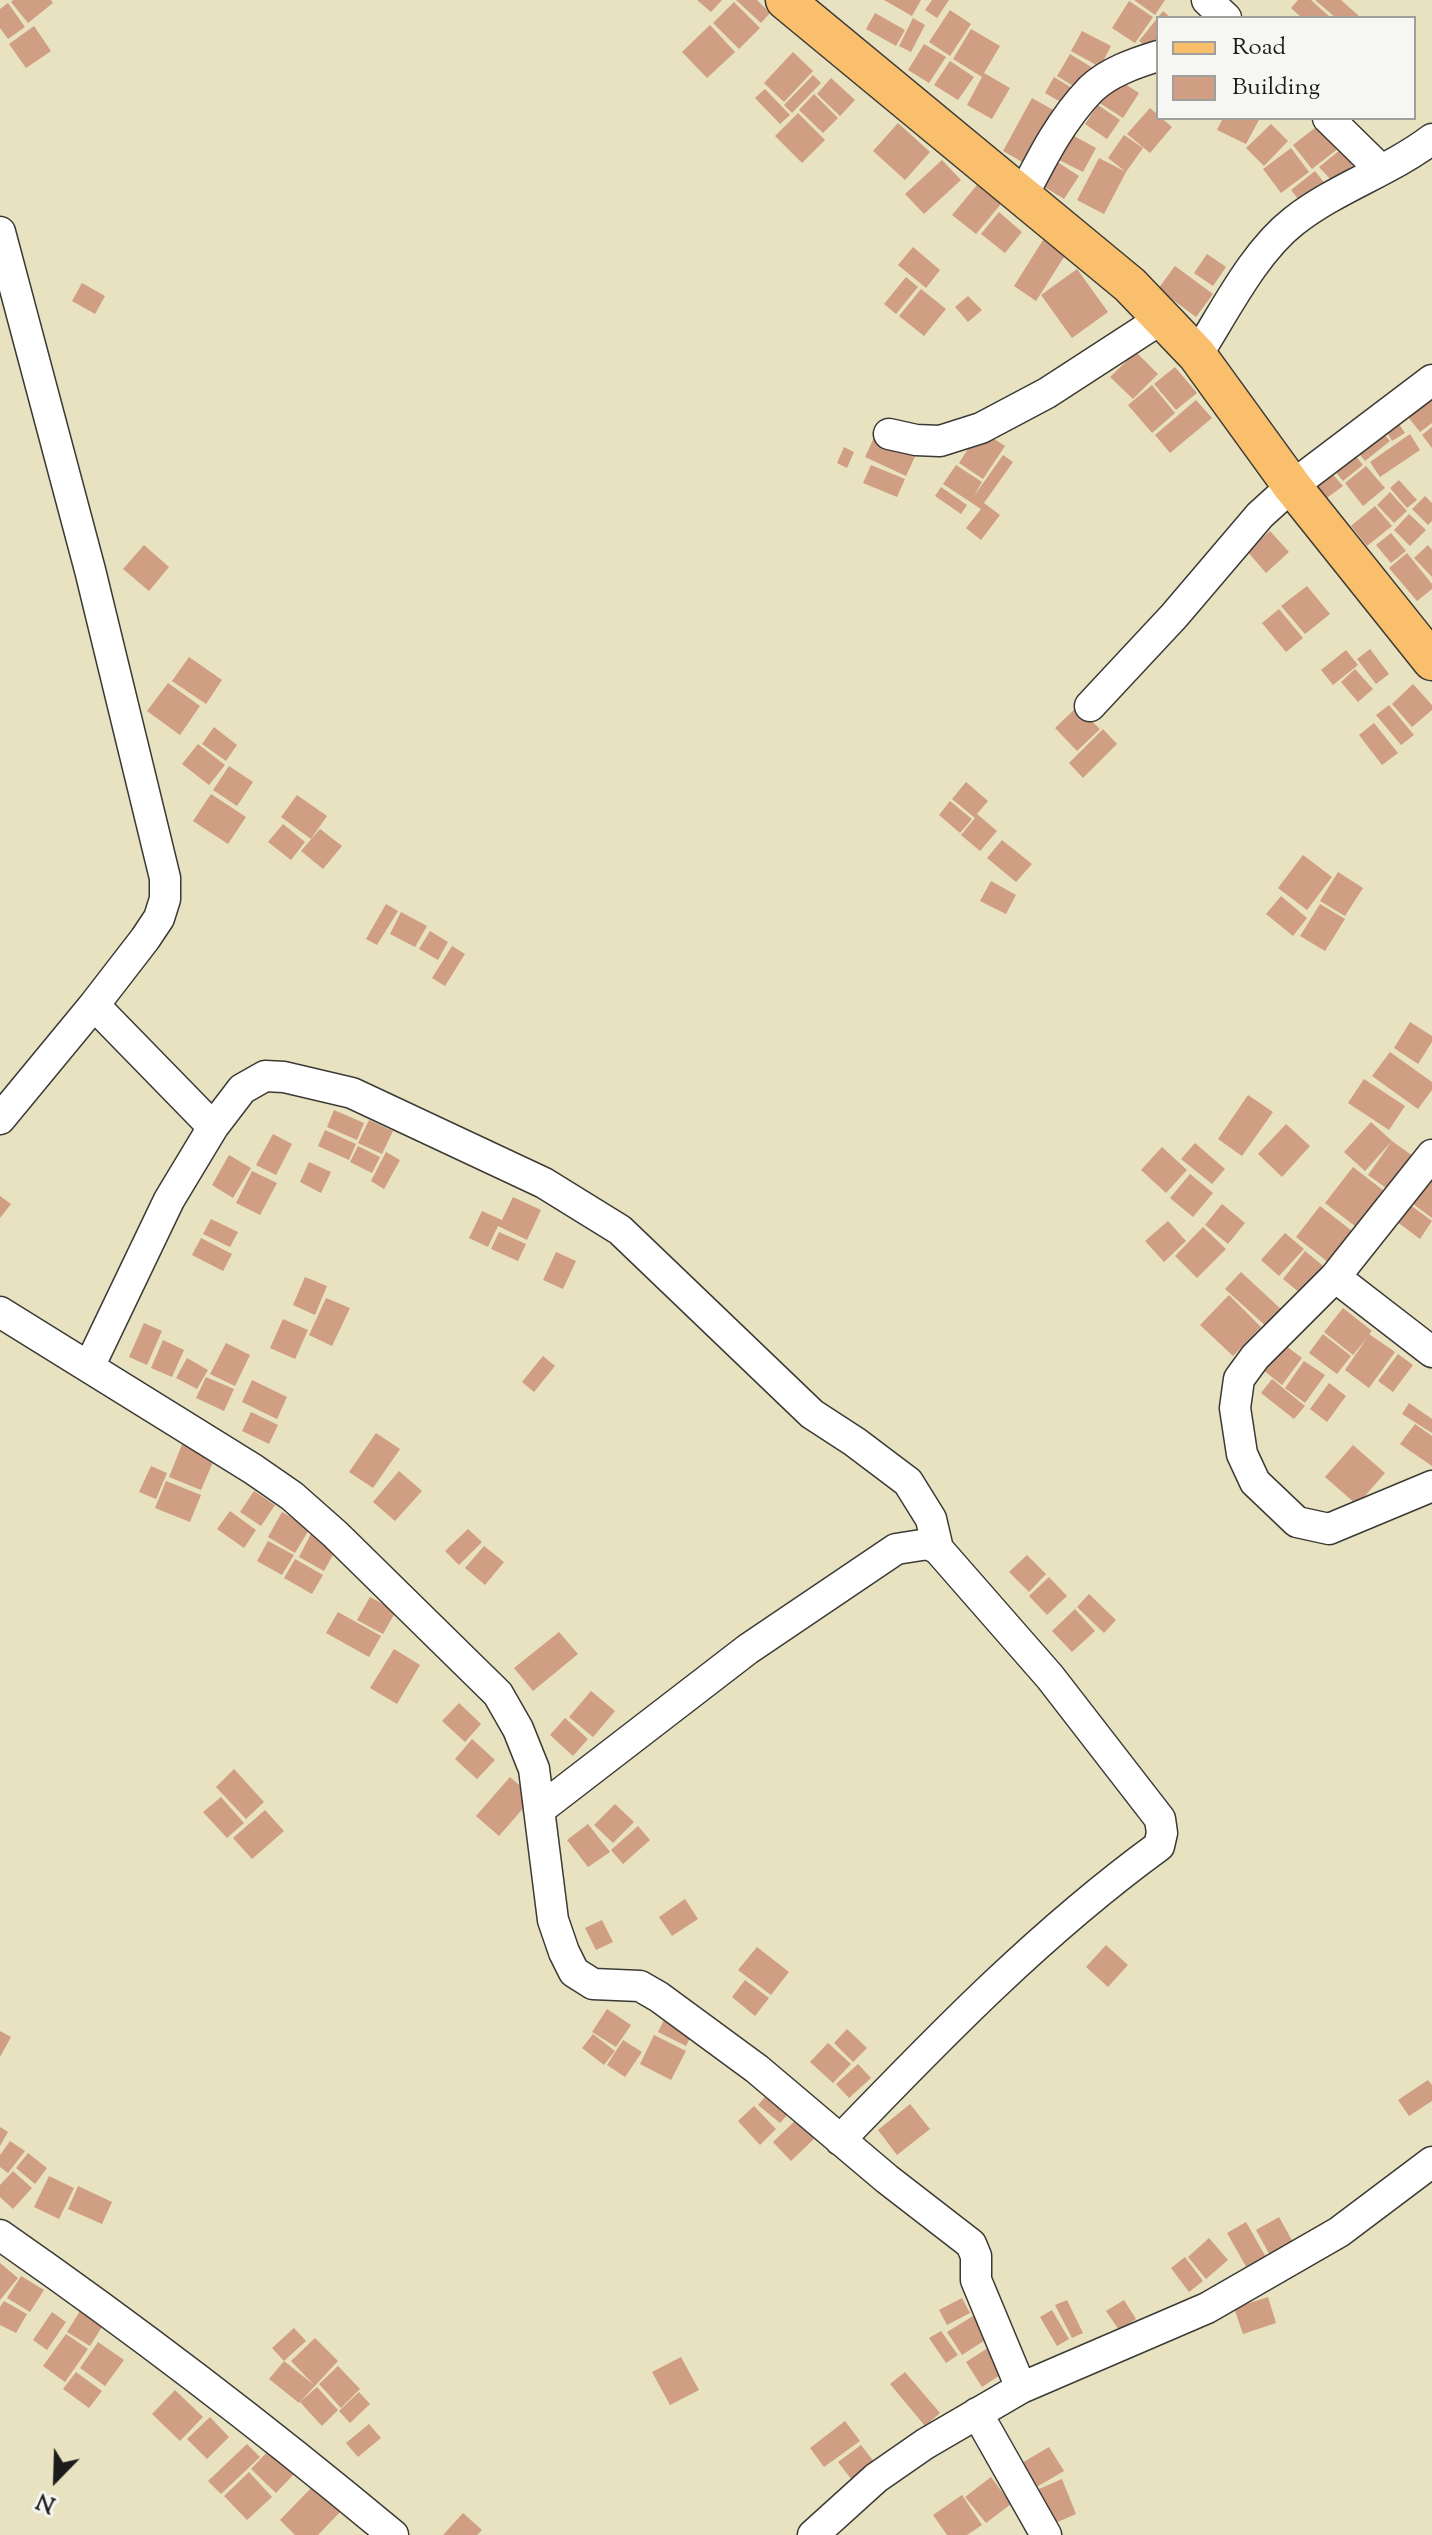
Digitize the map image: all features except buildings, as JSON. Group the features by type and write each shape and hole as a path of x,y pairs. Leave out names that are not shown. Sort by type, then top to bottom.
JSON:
{"main road":[{"path":"785,0 1130,285 1197,355 1292,486 1432,661"}],"street":[{"path":"1207,0 1224,16"},
{"path":"1023,195 1053,138 1092,88 1125,67 1156,57"},
{"path":"1330,120 1380,169"},
{"path":"1197,355 1278,235 1296,219 1380,169 1412,154 1432,139"},
{"path":"0,232 90,570 165,878 165,899 159,918 94,1005 0,1119"},
{"path":"889,434 916,440 940,441 960,437 1047,393 1161,319"},
{"path":"1090,706 1174,616 1260,515 1292,486 1432,380"},
{"path":"94,1005 213,1127"},
{"path":"89,1367 169,1200 213,1127 242,1089 265,1076 274,1075 352,1093 544,1183 620,1230 812,1414 908,1482 931,1519 938,1549"},
{"path":"1432,1155 1335,1277 1255,1357 1239,1379 1235,1408 1242,1454 1255,1482 1297,1522 1329,1529 1432,1486"},
{"path":"1335,1277 1432,1352"},
{"path":"0,1312 292,1496 484,1679 498,1694 518,1729 534,1769 553,1920 574,1972 593,1984 640,1986 659,1997 757,2069 887,2179 971,2244 976,2256 976,2280 1021,2388"},
{"path":"539,1810 748,1649 896,1549 928,1544 938,1549 1050,1677 1160,1819 1162,1833 1159,1846 1070,1915 967,2009 840,2140"},
{"path":"813,2535 876,2478 925,2444 1021,2388 1207,2308 1339,2232 1432,2162"},
{"path":"0,2235 316,2471 393,2535"},
{"path":"977,2413 1046,2535"}]}
